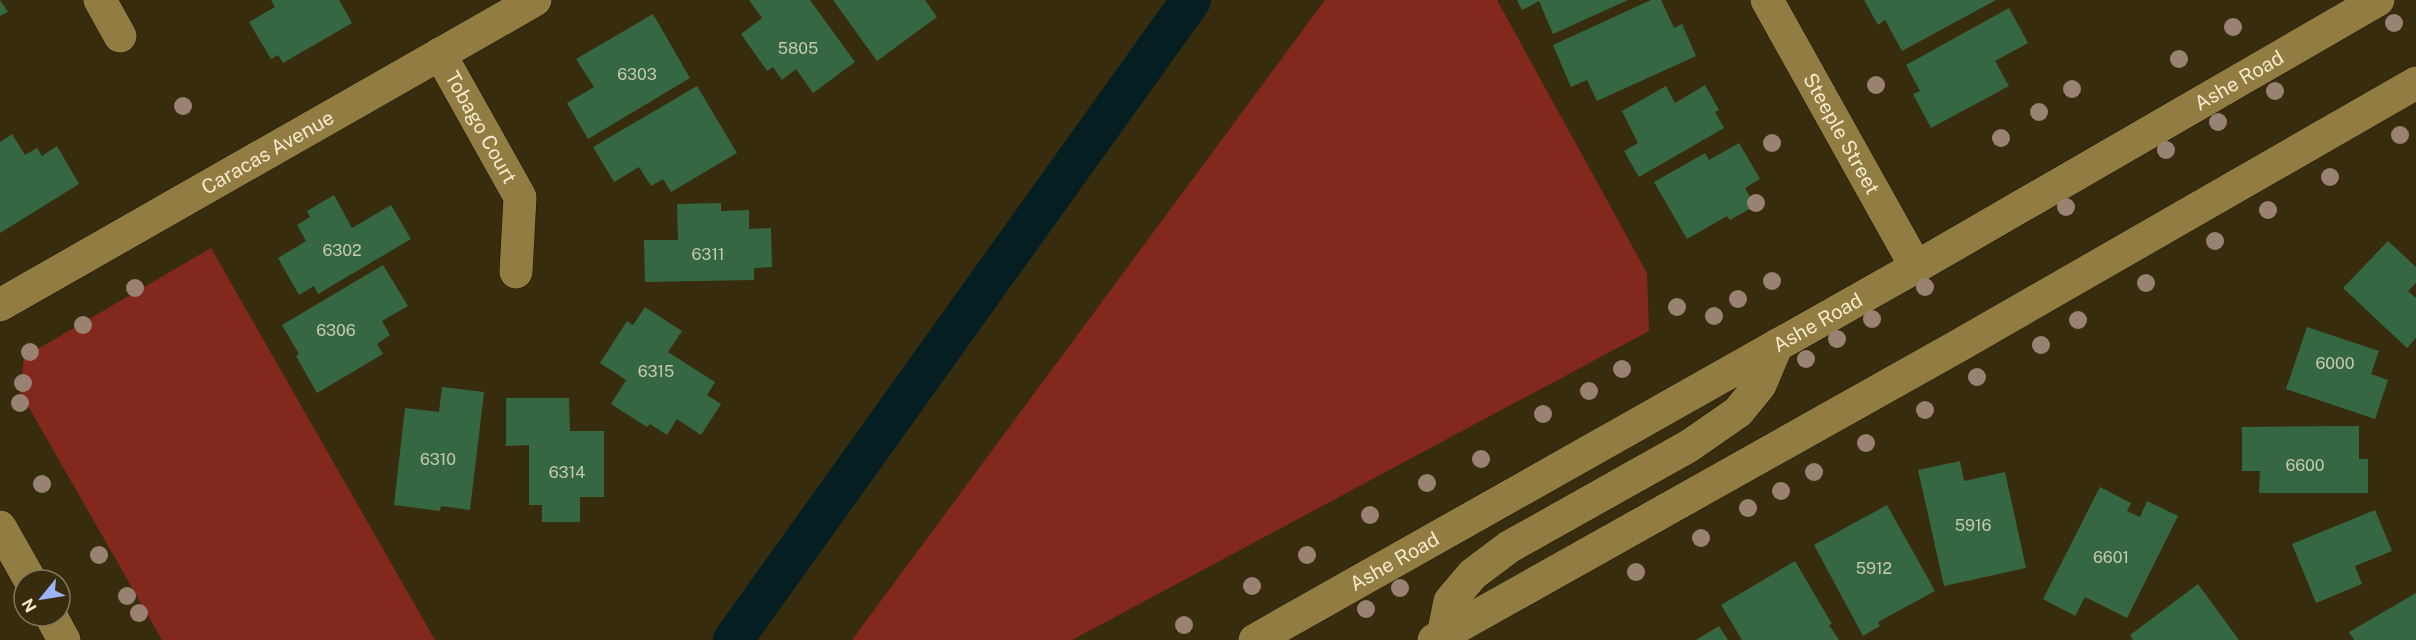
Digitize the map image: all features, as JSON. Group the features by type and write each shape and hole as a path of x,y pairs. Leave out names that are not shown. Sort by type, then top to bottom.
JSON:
{"street":[{"path":"100,0 120,36"},
{"name":"Caracas Avenue","path":"0,305 535,0"},
{"name":"Steeple Street","path":"1767,0 1916,267"},
{"name":"Ashe Road","path":"1255,640 1916,267 2378,0"},
{"name":"Tobago Court","path":"440,54 520,197 516,272"},
{"path":"1441,638 1958,346 2416,83"},
{"path":"1441,638 1449,601 1473,574 1509,547 1689,446 1738,412 1760,385 1777,345"},
{"path":"0,527 23,568"}],"shaded area":[{"path":"1325,0 1497,0 1647,273 1649,331 1072,640 852,640"},
{"path":"211,248 435,640 162,640 20,392 24,357"}],"building":[{"path":"0,0 8,12 0,16"},
{"path":"271,0 339,0 352,23 283,63 278,55 271,59 249,22 275,7"},
{"path":"749,0 810,0 855,62 813,93 796,69 782,80 773,67 767,71 741,34 762,18"},
{"path":"833,0 925,0 937,17 877,61"},
{"path":"1517,0 1628,0 1553,34 1539,1 1522,10"},
{"path":"1651,0 1661,0 1674,28 1682,24 1696,56 1597,101 1587,80 1571,87 1553,45"},
{"path":"1864,0 1996,0 1902,51 1885,20 1878,25"},
{"path":"2009,8 2028,43 1995,61 2009,86 1931,128 1913,94 1920,91 1906,65"},
{"path":"653,14 690,78 588,139 567,103 594,87 576,59"},
{"path":"1705,85 1719,110 1715,112 1724,128 1639,177 1624,151 1638,143 1622,111 1666,86 1675,103"},
{"path":"697,86 737,153 671,192 663,179 651,186 639,167 614,182 593,147"},
{"path":"12,134 25,155 37,148 42,156 57,146 79,184 0,233 0,142"},
{"path":"1739,143 1760,179 1745,188 1755,206 1730,220 1727,216 1687,239 1654,182 1705,153 1709,160"},
{"path":"334,195 352,228 391,205 411,239 318,294 314,286 299,295 278,258 306,241 297,225 310,217 307,211"},
{"path":"721,203 721,211 749,210 749,229 771,228 772,267 754,268 754,280 645,282 644,240 678,240 677,204"},
{"path":"2388,241 2416,267 2416,283 2408,291 2416,298 2416,338 2407,348 2343,288"},
{"path":"383,265 408,306 382,321 390,335 377,344 383,354 317,393 296,356 299,354 282,325"},
{"path":"645,307 682,331 668,352 715,382 707,395 721,404 701,435 677,419 667,435 650,424 647,427 611,404 626,380 600,363 627,321 633,325"},
{"path":"2307,327 2379,351 2371,374 2388,380 2375,419 2286,389"},
{"path":"442,387 484,392 470,510 441,506 440,511 394,505 405,408 439,412"},
{"path":"506,398 569,398 570,431 604,431 604,497 580,497 580,522 542,522 542,505 529,505 529,445 506,446"},
{"path":"2359,426 2359,459 2368,459 2368,493 2259,493 2260,471 2242,471 2242,427"},
{"path":"1960,461 1964,481 2005,472 2026,568 1944,586 1918,470"},
{"path":"2100,487 2131,503 2127,511 2140,517 2147,501 2178,516 2127,618 2085,597 2075,616 2043,599"},
{"path":"1887,505 1935,591 1878,622 1880,626 1863,636 1814,545"},
{"path":"2375,510 2392,551 2355,566 2362,584 2316,603 2292,544"},
{"path":"1795,561 1839,640 1742,640 1721,605"},
{"path":"2198,584 2239,640 2133,640 2130,635"},
{"path":"2416,593 2416,640 2354,640 2349,632"},
{"path":"1719,626 1728,640 1696,640"}],"waterway":[{"path":"733,640 1191,0"}]}
